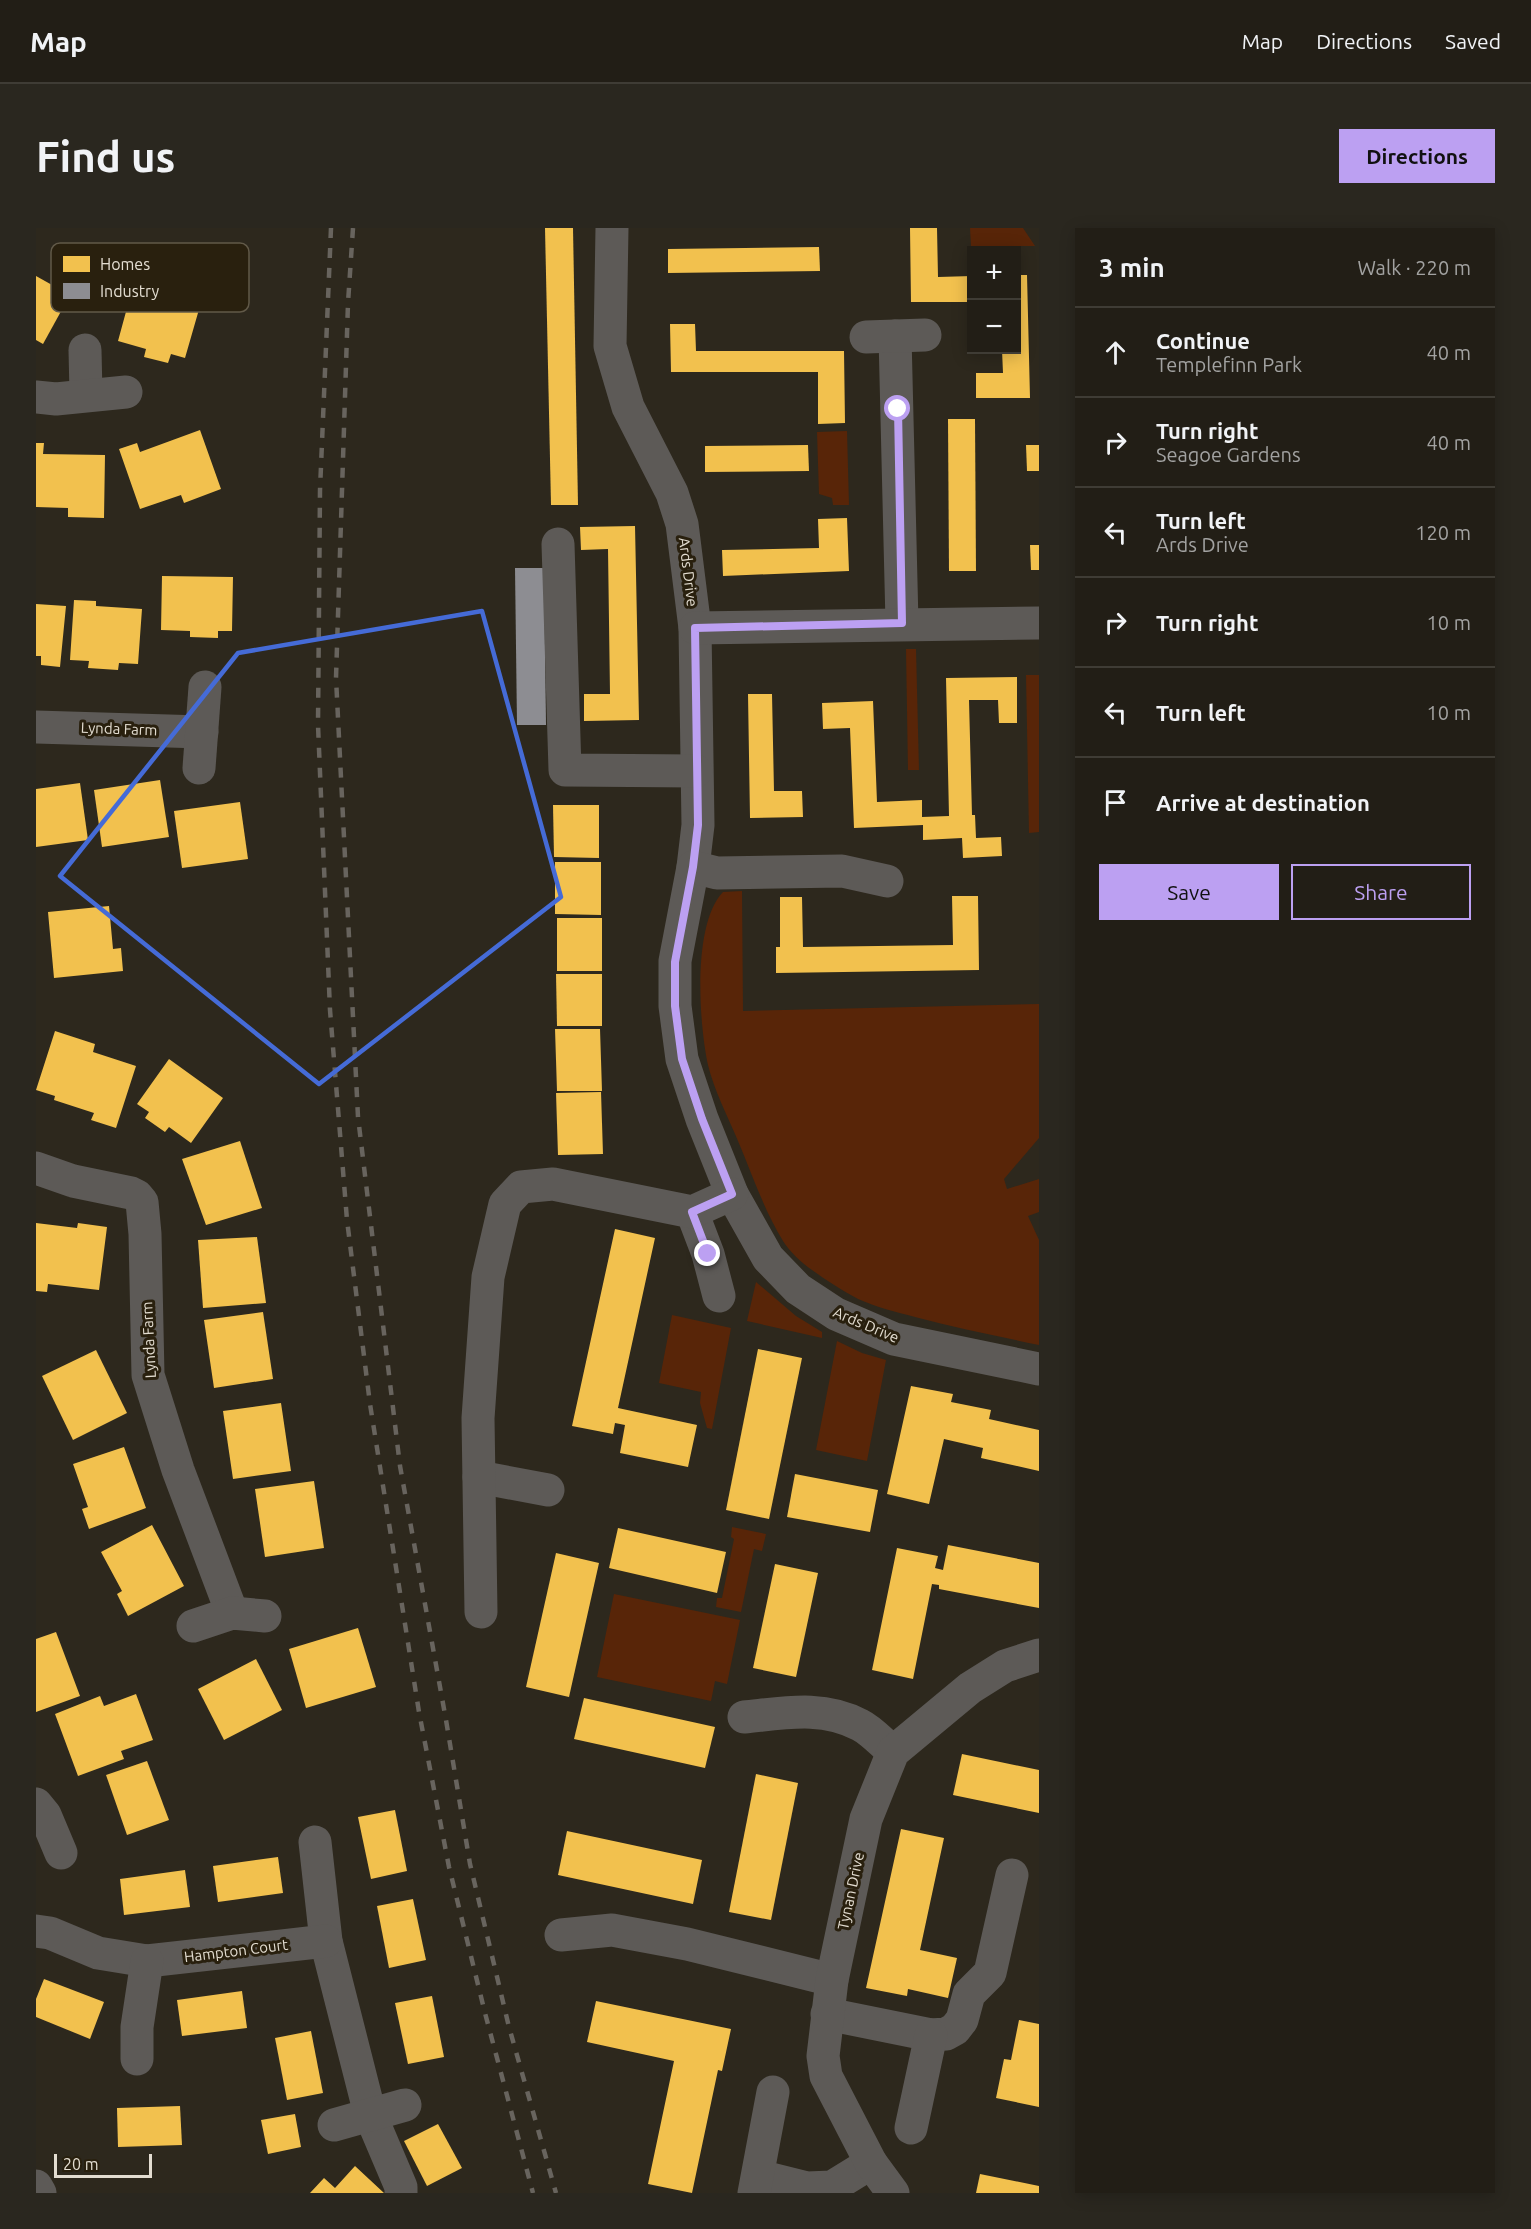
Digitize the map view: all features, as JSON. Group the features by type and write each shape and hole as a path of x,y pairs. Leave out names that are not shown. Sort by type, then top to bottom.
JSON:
{"street":[{"name":"Ards Drive","path":"612,228 610,346 628,407 672,494 682,524 695,628 698,825 693,867 675,962 675,1006 682,1059 702,1119 732,1194 768,1258 798,1289 836,1314 894,1339 1039,1369"},
{"path":"895,336 902,623"},
{"path":"85,350 86,394"},
{"path":"36,397 56,399 86,394 126,392"},
{"path":"558,544 565,770 696,771"},
{"path":"695,628 902,623 1039,623"},
{"path":"200,768 205,687"},
{"name":"Lynda Farm","path":"36,726 202,732"},
{"path":"693,867 717,873 842,872 887,881"},
{"name":"Lynda Farm","path":"36,1168 73,1180 131,1193 142,1202 145,1234 148,1376 178,1470 232,1613"},
{"path":"481,1612 478,1418 488,1277 505,1204 521,1186 553,1184 692,1212 732,1194"},
{"path":"692,1212 708,1254 719,1296"},
{"path":"479,1476 548,1490"},
{"path":"193,1626 232,1613 266,1616"},
{"name":"Tynan Drive","path":"893,2193 871,2163 826,2076 822,2056 832,1980 866,1819 893,1752 970,1688 1005,1666 1039,1655"},
{"path":"744,1717 801,1711 826,1712 861,1725 893,1752"},
{"path":"36,1804 45,1815 61,1853"},
{"path":"315,1842 326,1941 370,2114 401,2187 400,2193"},
{"path":"827,2014 931,2035 946,2034 955,2029 962,2020 969,1994 990,1973 1012,1875"},
{"path":"561,1935 612,1930 699,1947 832,1980"},
{"name":"Hampton Court","path":"36,1931 50,1933 98,1953 147,1961 326,1941"},
{"path":"137,2060 137,2027 147,1961"},
{"path":"911,2128 931,2035"},
{"path":"773,2092 756,2184 807,2188 832,2187 871,2163"},
{"path":"334,2125 405,2104"},
{"path":"36,2186 40,2193"}],"highlighted area":[{"path":"482,611 561,897 319,1084 60,876 238,653"}],"shaded area":[{"path":"970,228 1023,228 1035,246 1021,246 971,246"},
{"path":"847,431 849,505 833,505 832,498 819,494 817,432"},
{"path":"906,649 916,649 919,770 908,770"},
{"path":"1026,675 1039,675 1039,832 1029,833"},
{"path":"742,891 743,1011 1039,1004 1039,1138 1004,1179 1007,1189 1039,1179 1039,1212 1028,1216 1039,1240 1039,1345 930,1321 865,1302 808,1267 792,1253 783,1241 764,1204 714,1084 708,1065 702,1025 700,975 706,927 713,907 723,892"},
{"path":"756,1282 796,1316 822,1332 822,1338 747,1321"},
{"path":"672,1315 731,1328 712,1429 707,1428 700,1403 701,1392 659,1383"},
{"path":"837,1341 862,1353 886,1360 867,1461 816,1450"},
{"path":"732,1527 766,1534 762,1551 754,1549 741,1612 716,1607 717,1598 722,1598 734,1539 731,1537"},
{"path":"614,1594 740,1620 727,1684 715,1681 711,1701 597,1677"}],"building: Homes":[{"path":"545,228 573,228 578,505 551,505"},
{"path":"910,228 937,228 938,277 967,276 967,302 911,302"},
{"path":"819,247 820,271 668,273 668,249"},
{"path":"1021,275 1027,275 1030,398 976,398 976,373 1003,373 1002,354 1021,354"},
{"path":"36,276 51,284 51,312 61,312 43,344 36,340"},
{"path":"126,312 198,312 185,358 171,354 168,363 144,357 146,349 118,341"},
{"path":"670,324 695,324 696,351 844,351 845,423 818,424 818,372 671,372"},
{"path":"948,419 975,419 976,571 949,571"},
{"path":"200,430 221,489 184,503 181,495 140,509 119,449 137,443 140,452"},
{"path":"36,443 44,443 43,454 105,455 104,518 68,517 68,508 36,507"},
{"path":"808,445 809,471 705,472 705,446"},
{"path":"1026,445 1039,445 1039,471 1027,471"},
{"path":"847,518 849,571 723,576 722,550 819,548 818,519"},
{"path":"635,526 639,720 584,721 584,694 610,694 608,549 581,550 580,527"},
{"path":"1030,545 1039,545 1039,570 1031,570"},
{"path":"162,576 233,577 232,631 218,631 218,638 190,637 190,631 161,630"},
{"path":"74,600 96,601 96,606 142,609 138,664 119,663 118,670 88,668 89,661 70,660"},
{"path":"36,604 66,606 60,667 41,665 41,656 36,656"},
{"path":"1017,677 1017,723 999,723 998,700 969,700 972,815 975,815 976,838 1001,837 1002,856 963,858 962,838 923,840 923,825 854,828 850,728 823,729 822,703 873,701 877,802 922,800 922,817 949,816 946,678"},
{"path":"748,694 772,694 774,791 802,791 803,817 750,818"},
{"path":"160,780 169,837 102,847 94,790"},
{"path":"80,783 88,840 36,847 36,789"},
{"path":"240,802 248,859 182,868 174,811"},
{"path":"553,805 599,805 599,858 554,857"},
{"path":"555,862 601,862 601,915 555,914"},
{"path":"952,896 978,896 979,970 776,973 776,947 780,947 780,897 802,897 803,947 953,945"},
{"path":"109,906 113,949 121,948 123,971 54,978 48,912"},
{"path":"557,918 602,918 602,971 557,971"},
{"path":"556,974 602,974 602,1026 557,1026"},
{"path":"555,1029 600,1029 602,1091 557,1091"},
{"path":"55,1031 95,1044 93,1052 136,1066 116,1128 91,1120 94,1113 54,1100 55,1096 36,1090"},
{"path":"169,1059 223,1098 191,1143 169,1127 165,1132 145,1118 149,1112 137,1104"},
{"path":"601,1092 603,1154 558,1155 556,1093"},
{"path":"240,1141 262,1208 206,1225 182,1159"},
{"path":"36,1223 77,1228 78,1223 107,1227 99,1290 48,1284 47,1292 36,1291"},
{"path":"615,1229 655,1238 618,1408 697,1425 688,1467 620,1453 625,1425 615,1423 613,1434 572,1426"},
{"path":"257,1237 266,1303 203,1308 198,1240"},
{"path":"263,1312 273,1379 214,1388 204,1320"},
{"path":"758,1349 802,1358 769,1519 726,1510"},
{"path":"96,1350 127,1413 73,1440 42,1376"},
{"path":"911,1386 953,1394 951,1402 991,1410 989,1419 1039,1430 1039,1471 981,1458 983,1448 944,1439 929,1504 887,1494"},
{"path":"281,1403 291,1471 233,1479 223,1411"},
{"path":"124,1447 146,1508 89,1529 82,1509 88,1507 73,1464"},
{"path":"795,1474 878,1490 870,1532 787,1517"},
{"path":"314,1481 324,1548 265,1557 255,1489"},
{"path":"152,1525 184,1586 128,1616 117,1594 122,1591 101,1552"},
{"path":"618,1528 726,1552 717,1593 609,1568"},
{"path":"948,1545 1039,1563 1039,1608 939,1589 939,1585 932,1584 913,1679 872,1670 897,1548 938,1556 935,1568 943,1570"},
{"path":"556,1553 599,1563 569,1697 526,1687"},
{"path":"775,1564 818,1573 796,1677 753,1668"},
{"path":"358,1628 376,1687 306,1708 289,1649"},
{"path":"56,1632 80,1696 36,1712 36,1639"},
{"path":"256,1659 282,1710 224,1740 198,1689"},
{"path":"136,1694 153,1740 121,1751 124,1759 78,1776 55,1714 100,1696 104,1706"},
{"path":"584,1698 715,1727 705,1768 574,1739"},
{"path":"962,1754 1039,1770 1039,1813 953,1795"},
{"path":"147,1761 169,1820 127,1835 106,1775"},
{"path":"756,1774 798,1783 771,1920 729,1912"},
{"path":"395,1810 407,1871 371,1879 358,1817"},
{"path":"901,1829 944,1838 920,1950 957,1958 948,1998 908,1989 907,1996 866,1988"},
{"path":"567,1831 702,1860 693,1904 558,1875"},
{"path":"278,1857 283,1893 218,1902 213,1866"},
{"path":"185,1870 190,1907 124,1915 120,1879"},
{"path":"413,1899 426,1960 389,1968 377,1906"},
{"path":"44,1979 104,2002 90,2039 36,2017 36,1999"},
{"path":"242,1991 247,2028 182,2036 177,2000"},
{"path":"432,1996 444,2057 408,2064 395,2003"},
{"path":"596,2001 731,2029 722,2071 718,2070 692,2193 648,2184 674,2061 587,2042"},
{"path":"1019,2020 1039,2024 1039,2107 996,2098 1004,2059 1011,2060"},
{"path":"311,2031 323,2093 287,2100 275,2038"},
{"path":"180,2106 182,2145 118,2147 117,2108"},
{"path":"295,2114 301,2147 268,2154 261,2120"},
{"path":"438,2124 462,2168 427,2186 404,2141"},
{"path":"355,2166 384,2193 310,2193 324,2178 335,2188"},
{"path":"980,2174 1039,2186 1039,2193 976,2193"}],"building: Industry":[{"path":"515,568 544,568 546,725 517,725"}],"railway":[{"path":"331,228 320,490 318,725 330,1010 347,1220 370,1404 419,1712 449,1867 533,2193"},
{"path":"353,228 348,303 336,678 358,1117 400,1466 470,1864 509,2027 556,2193"}],"route":[{"path":"708,1254 692,1212 732,1194 702,1119 682,1059 675,1006 675,962 693,867 698,825 695,628 902,623 898,409"}]}
